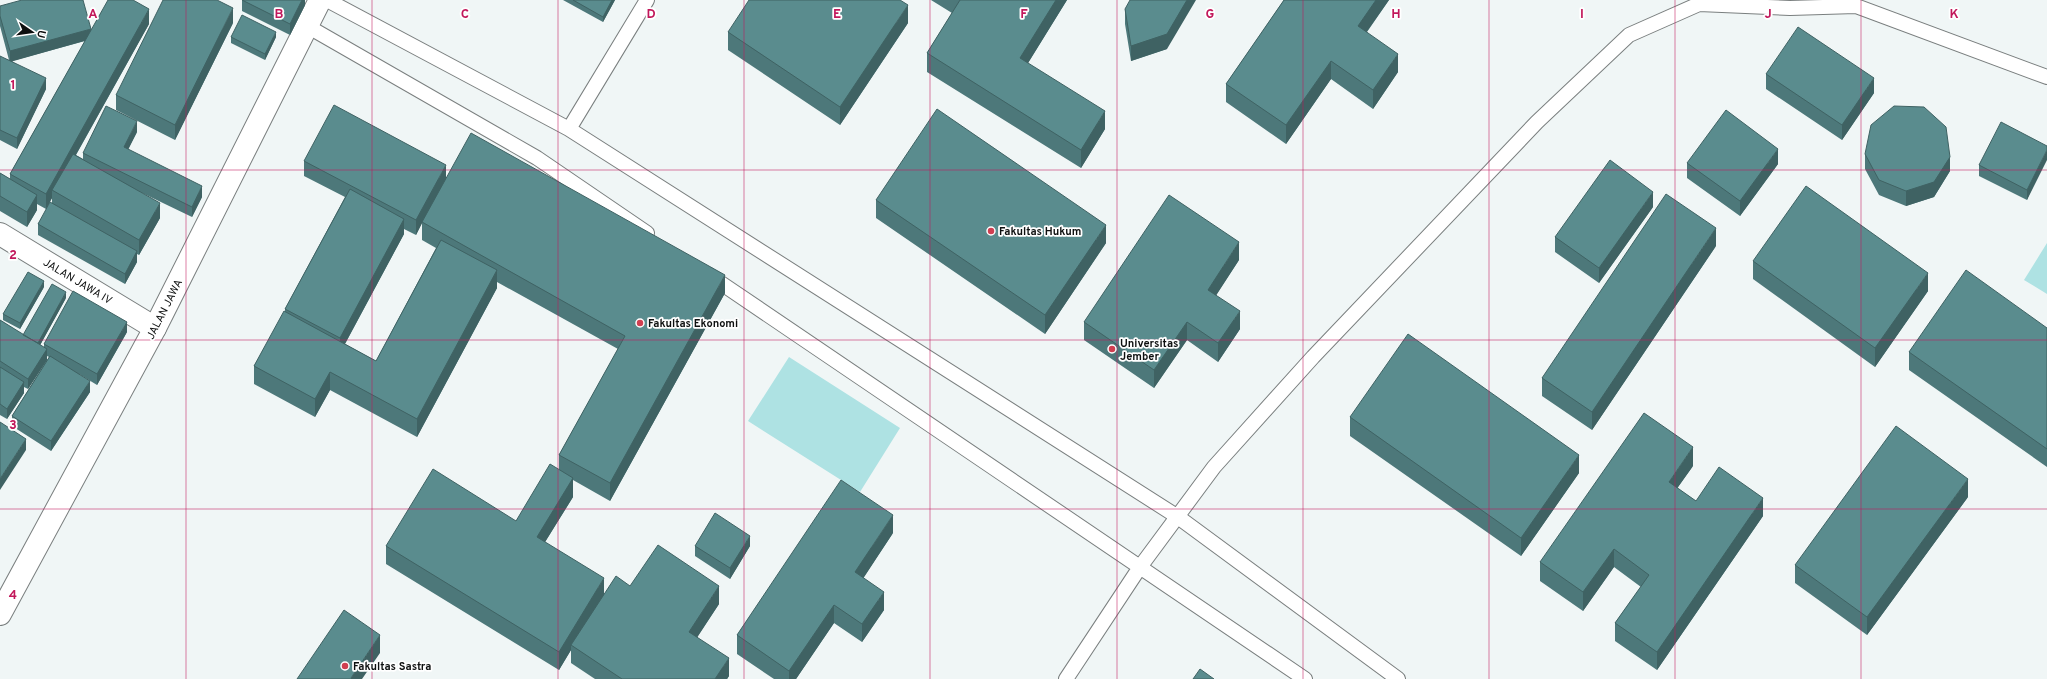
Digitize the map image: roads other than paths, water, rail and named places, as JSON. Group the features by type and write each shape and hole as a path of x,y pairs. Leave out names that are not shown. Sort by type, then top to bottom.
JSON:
{"main road":[{"name":"JALAN JAWA","path":"0,614 155,328 320,0"},
{"name":"JALAN JAWA IV","path":"0,234 155,328"}],"lane":[{"path":"327,0 569,129 1178,517 1398,679"},
{"path":"569,129 647,0"},
{"path":"1066,679 1140,567 1214,467 1313,357 1537,122 1629,35 1699,4 1790,8 1858,3 2047,78"},
{"path":"307,26 537,158 662,243"},
{"path":"701,269 1305,679"}],"place":[{"name":"Fakultas Hukum","path":"991,231"},
{"name":"Fakultas Ekonomi","path":"640,323"},
{"name":"Universitas Jember","path":"1112,349"},
{"name":"Fakultas Sastra","path":"345,666"}]}
